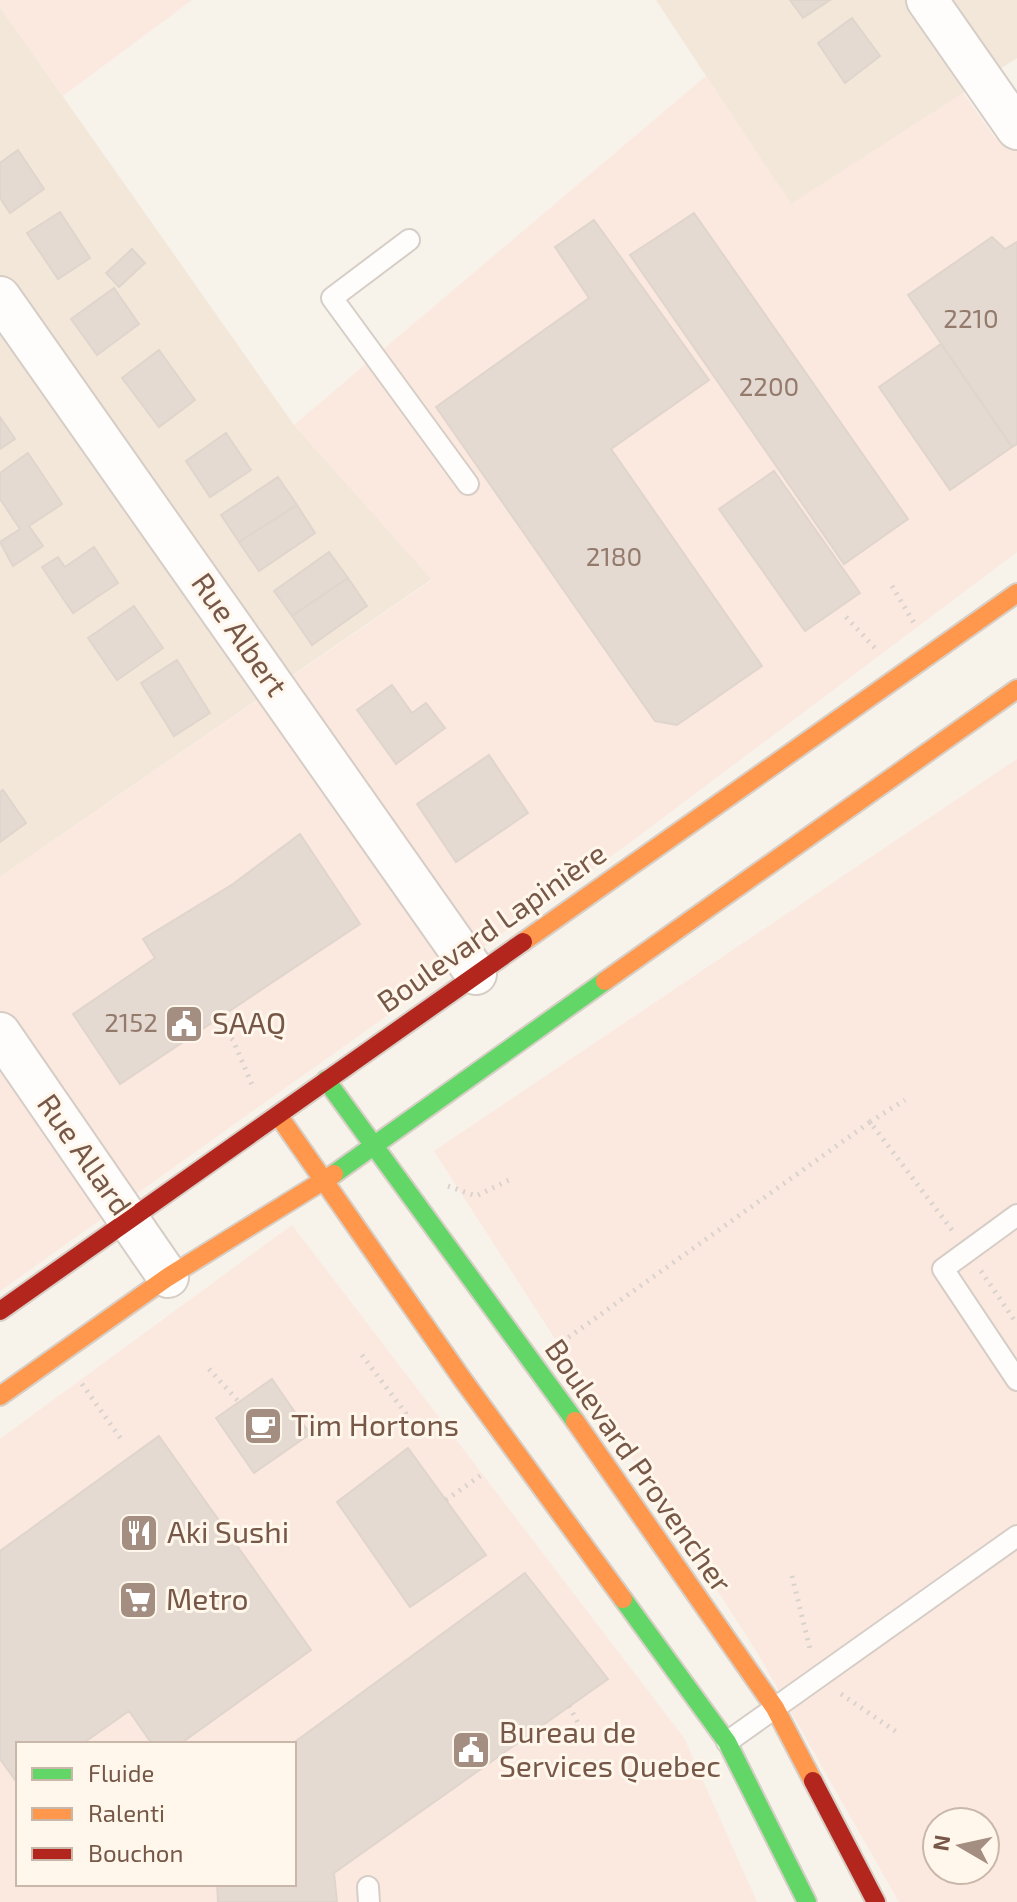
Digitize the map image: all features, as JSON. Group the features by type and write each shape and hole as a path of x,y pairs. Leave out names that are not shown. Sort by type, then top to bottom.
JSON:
{"main road":[{"name":"Boulevard Lapinière","path":"0,1311 1017,593"},
{"path":"0,1396 168,1277 323,1182 1017,689"},
{"name":"Boulevard Provencher","path":"326,1080 532,1363 775,1708 876,1902"},
{"path":"278,1115 463,1380 727,1742 807,1902"}],"street":[{"path":"927,0 1013,114"},
{"name":"Rue Albert","path":"0,297 476,974"},
{"name":"Rue Allard","path":"0,1033 168,1277"}],"lane":[{"path":"409,240 332,298 468,484"},
{"path":"1017,1215 943,1269 1017,1380"},
{"path":"727,1742 1017,1536"}],"path":[{"path":"215,1021 233,1040 255,1091"},
{"path":"532,1363 905,1100"},
{"path":"870,1122 967,1251 1017,1324"},
{"path":"435,1179 476,1196 513,1178"},
{"path":"60,1354 121,1439"},
{"path":"362,1355 410,1419"},
{"path":"209,1369 239,1402"},
{"path":"446,1500 493,1467"},
{"path":"792,1576 818,1677 898,1733"},
{"path":"569,1706 583,1732"}],"shaded area":[{"path":"0,0 192,0 63,96 0,7"},
{"path":"656,0 1017,0 1017,58 791,205"},
{"path":"0,7 294,425 432,579 0,877"},
{"path":"706,76 791,204 963,93 995,138 1017,125 1017,552 624,847 0,1291 0,877 432,580 294,425"},
{"path":"1017,759 1017,1902 899,1902 757,1652 434,1151"},
{"path":"292,1225 684,1738 757,1902 0,1902 0,1439"}],"building":[{"path":"790,0 830,0 803,18"},
{"path":"852,18 880,56 845,83 818,43"},
{"path":"18,150 44,189 10,213 0,198 0,163"},
{"path":"60,212 90,258 58,279 27,233"},
{"path":"694,213 908,519 844,564 630,255"},
{"path":"594,220 709,380 611,449 762,666 677,725 655,721 436,407 589,298 555,247"},
{"path":"992,237 1005,249 1017,242 1017,444 1012,447 908,295"},
{"path":"132,249 145,263 119,287 106,273"},
{"path":"114,288 139,324 97,355 71,319"},
{"path":"941,344 1012,447 950,490 879,387"},
{"path":"159,350 195,400 159,427 122,378"},
{"path":"0,417 15,439 0,449"},
{"path":"226,433 251,470 210,497 186,461"},
{"path":"28,453 62,504 29,526 43,546 13,566 0,542 20,529 0,499 0,473"},
{"path":"774,471 860,593 805,631 719,509"},
{"path":"278,477 297,505 239,542 221,515"},
{"path":"297,505 315,533 259,571 239,542"},
{"path":"94,547 118,583 73,613 42,567 58,557 65,567"},
{"path":"329,552 348,578 292,616 274,591"},
{"path":"348,578 367,606 312,645 292,616"},
{"path":"134,606 163,648 117,680 88,638"},
{"path":"177,660 210,713 174,736 141,683"},
{"path":"392,685 412,713 426,703 445,728 396,764 357,710"},
{"path":"489,755 528,813 456,862 417,804"},
{"path":"3,790 26,823 0,842 0,792"},
{"path":"300,834 360,924 120,1084 73,1014 155,958 143,939 233,884"},
{"name":"Tim Hortons","path":"272,1379 310,1434 254,1473 216,1418"},
{"name":"Metro","path":"159,1436 311,1650 183,1742 151,1742 129,1711 85,1742 16,1742 16,1781 0,1759 0,1551"},
{"path":"408,1448 486,1555 410,1607 337,1502"},
{"path":"525,1573 608,1679 334,1873 337,1902 218,1902 217,1886 296,1886 295,1742"}],"traffic: fast":[{"path":"334,1174 605,981"},
{"path":"326,1080 575,1421"},
{"path":"623,1599 727,1742 807,1902"}],"traffic: slow":[{"path":"523,942 1017,593"},
{"path":"605,981 1017,689"},
{"path":"278,1115 463,1380 623,1599"},
{"path":"0,1396 168,1277 334,1174"},
{"path":"575,1421 775,1708 813,1781"}],"traffic: jam":[{"path":"0,1311 523,942"},
{"path":"813,1781 876,1902"}],"place":[{"name":"SAAQ","path":"184,1024"},
{"name":"Tim Hortons","path":"263,1426"},
{"name":"Aki Sushi","path":"139,1533"},
{"name":"Metro","path":"138,1600"},
{"name":"Bureau de Services Quebec","path":"471,1750"}]}
